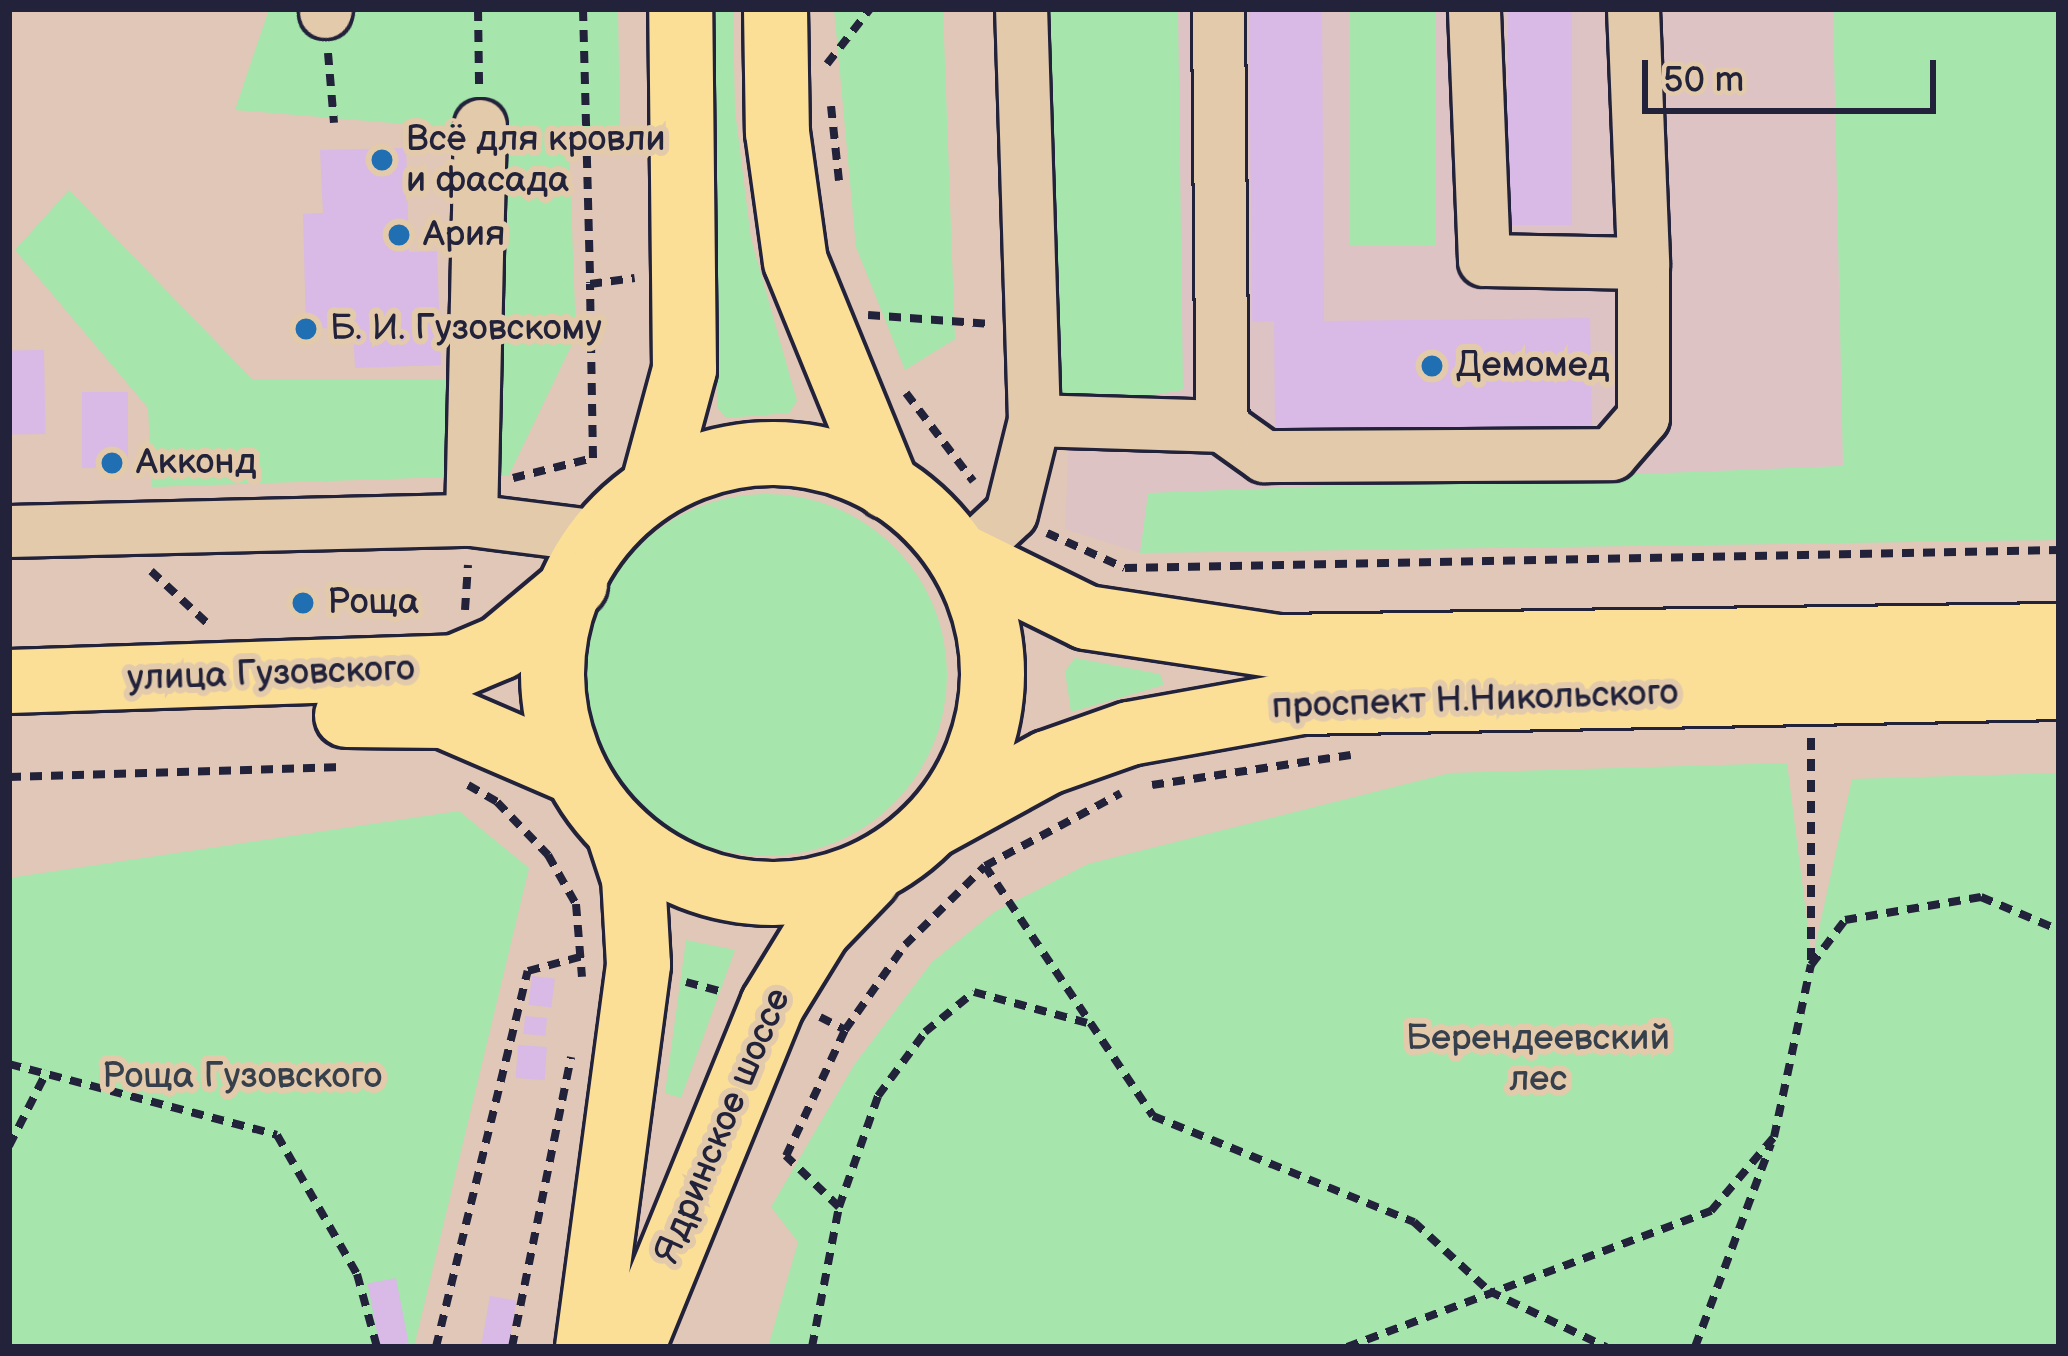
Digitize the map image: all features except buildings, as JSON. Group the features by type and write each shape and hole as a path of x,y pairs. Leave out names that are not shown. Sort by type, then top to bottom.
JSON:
{"main road":[{"path":"653,484 683,369 680,9"},
{"path":"775,9 777,133 795,261 887,487"},
{"path":"590,560 552,663 555,718 572,771 618,832 692,879 764,897 804,895 900,850 961,773 989,708 994,631 964,557 887,487 821,458 785,452 695,465 653,484"},
{"name":"улица Гузовского","path":"9,681 455,666 500,647 590,560 653,484"},
{"name":"проспект Н.Никольского","path":"964,557 1086,617 1277,646 2059,635"},
{"name":"проспект Н.Никольского","path":"900,850 983,792 1130,733 1301,702 2059,688"},
{"name":"улица Гузовского","path":"9,722 416,713 475,726 572,771"},
{"name":"Ядринское шоссе","path":"587,1347 638,964 633,878 618,832"},
{"name":"Ядринское шоссе","path":"632,1347 772,1004 818,929 900,850"}],"street":[{"path":"964,557 1010,513 1034,420 1021,9"},
{"path":"1218,9 1222,426"},
{"path":"1474,9 1484,260 1642,263"},
{"path":"1034,420 1222,426 1264,456 1611,454 1642,417 1633,9"},
{"path":"471,520 480,125"},
{"path":"9,531 471,520 590,560"}],"path":[{"path":"478,9 480,125"},
{"path":"506,480 593,458 583,9"},
{"path":"826,65 870,9"},
{"path":"326,11 334,123"},
{"path":"826,46 842,202"},
{"path":"590,284 647,277"},
{"path":"861,292 876,332"},
{"path":"868,315 992,325"},
{"path":"900,386 985,496"},
{"path":"1041,530 1125,568 2059,550"},
{"path":"1787,735 1833,734"},
{"path":"1695,1347 1774,1137 1811,965 1811,735"},
{"path":"839,1208 785,1156 845,1030 905,945 985,866 1130,788 1366,753"},
{"path":"9,777 368,766"},
{"path":"455,777 497,802 548,856 576,904 581,988"},
{"path":"985,866 1153,1116 1414,1222 1489,1291 1606,1347"},
{"path":"1811,965 1845,920 1982,897 2059,930"},
{"path":"436,1347 529,971 582,955"},
{"path":"680,980 720,991"},
{"path":"812,1347 839,1208 878,1096 926,1032 974,992 1088,1023"},
{"path":"819,1017 845,1030"},
{"path":"512,1347 572,1048"},
{"path":"9,1064 277,1135 357,1274 377,1347"},
{"path":"9,1146 47,1071"},
{"path":"1347,1347 1711,1210 1774,1137"}],"shaded area":[{"path":"1049,9 2059,9 2059,540 1140,553 1065,529 1070,410 1054,382"}],"green space":[{"path":"269,9 618,9 620,134 569,147 576,336 509,475 152,487 148,408 15,250 69,190 252,379 459,379 464,129 235,110"},
{"path":"713,9 733,9 735,111 751,239 797,401 789,413 726,418 717,407"},
{"path":"834,9 943,9 955,339 905,370 856,247"},
{"path":"1049,9 1178,9 1183,390 1070,409 1054,382"},
{"path":"1349,9 1436,9 1436,246 1349,246"},
{"path":"1833,9 2059,9 2059,540 1140,553 1148,493 1843,466"},
{"path":"766,494 835,508 894,547 933,606 947,675 933,744 894,803 835,842 766,856 697,842 638,803 599,744 585,675 599,606 638,547 697,508"},
{"path":"1075,658 1160,674 1164,685 1071,712 1065,671"},
{"name":"Берендеевский лес","path":"1787,763 1812,960 1852,779 2059,773 2059,1347 768,1347 798,1242 771,1207 854,1065 932,962 994,912 1088,864 1450,773"},
{"name":"Роща Гузовского","path":"459,811 529,868 414,1347 9,1347 9,878"},
{"path":"686,940 735,950 681,1098 665,1093"}],"place":[{"name":"Всё для кровли и фасада","path":"382,160"},
{"name":"Ария","path":"399,235"},
{"name":"Б. И. Гузовскому","path":"306,329"},
{"name":"Демомед","path":"1432,366"},
{"name":"Акконд","path":"112,463"},
{"name":"Роща","path":"303,603"}]}
